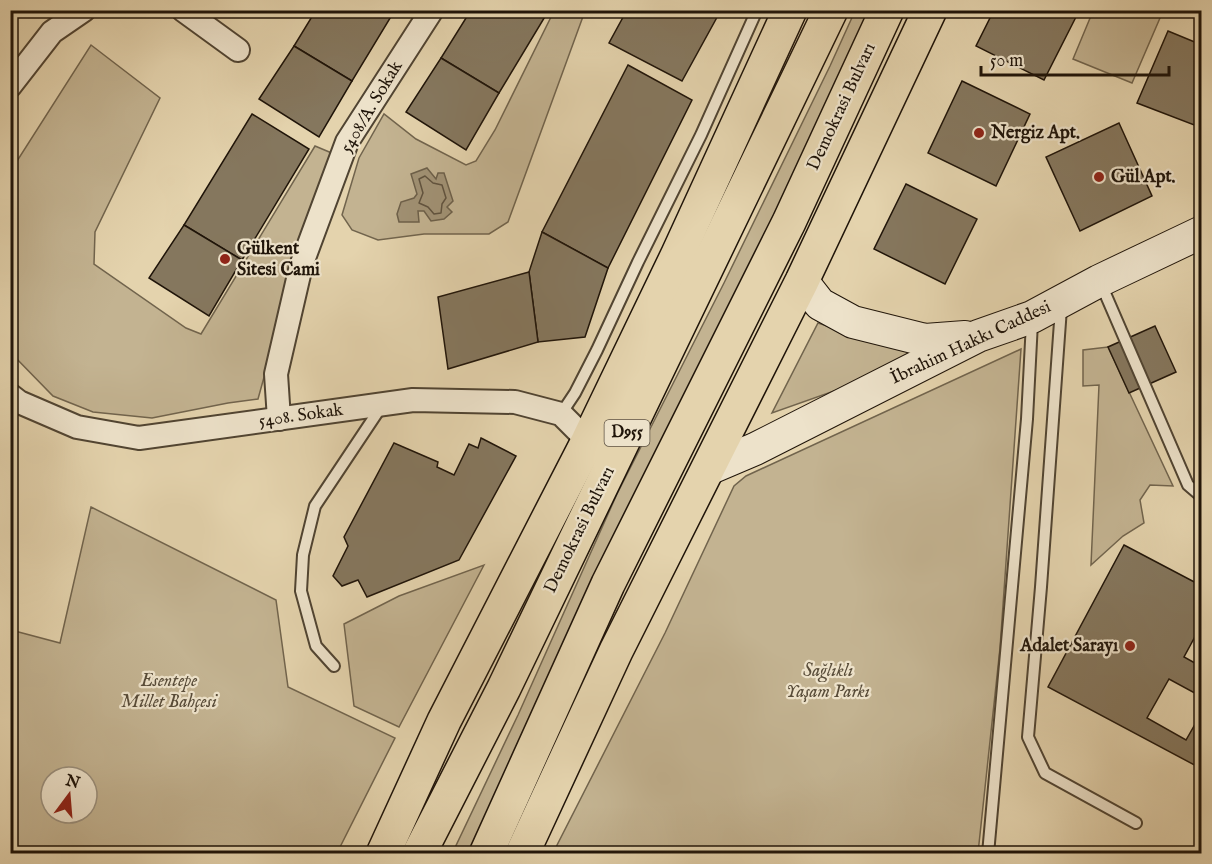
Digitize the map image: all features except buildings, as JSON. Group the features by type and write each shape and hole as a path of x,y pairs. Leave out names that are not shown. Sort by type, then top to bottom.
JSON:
{"highway":[{"path":"383,854 444,721 588,441 678,254 790,10"},
{"name":"Demokrasi Bulvarı","path":"419,854 519,656 831,10"},
{"name":"Demokrasi Bulvarı","path":"486,854 608,584 789,222 887,10"},
{"path":"522,854 616,651 802,281 930,10"}],"street":[{"path":"10,86 52,32 84,10"},
{"path":"183,10 238,50"},
{"name":"5408/A. Sokak","path":"279,418 276,374 301,266 343,152 347,142 432,10"},
{"name":"İbrahim Hakkı Caddesi","path":"708,469 755,449 978,336 1032,317 1099,281 1202,232"},
{"path":"802,281 820,304 853,322 925,340 978,336"},
{"name":"5408. Sokak","path":"10,395 19,402 77,427 139,438 413,400 515,402 561,414"},
{"path":"561,414 588,441"}],"lane":[{"path":"561,414 575,393 597,350 701,135 757,10"},
{"path":"1099,281 1188,485 1202,497"},
{"path":"1062,302 1028,736 1046,773 1136,823"},
{"path":"988,854 1026,431 1032,317"},
{"path":"334,666 316,646 301,591 303,555 315,506 382,404"}],"green space":[{"path":"554,11 585,11 508,222 489,234 424,234 378,240 352,230 342,215 359,158 384,114 416,139 466,165 476,161 495,130"},
{"path":"855,11 872,11 475,853 452,854 518,715 617,494 724,283"},
{"path":"1093,11 1163,11 1132,83 1073,59"},
{"path":"91,45 160,98 95,232 94,264 186,328 201,334 315,146 334,154 311,207 258,399 152,418 93,412 53,396 14,356 11,350 10,172"},
{"path":"818,323 879,343 917,349 885,373 772,413"},
{"path":"1108,347 1173,486 1150,485 1140,500 1144,523 1123,536 1091,565 1099,385 1083,386 1083,350"},
{"name":"Sağlıklı Yaşam Parkı","path":"1021,349 1000,648 978,853 553,853 665,633 734,486 746,476"},
{"name":"Esentepe Millet Bahçesi","path":"91,507 276,600 288,687 395,738 337,853 11,853 11,630 60,643"},
{"path":"484,565 399,727 354,706 344,624 399,596"}],"water":[{"path":"427,168 436,179 438,173 444,173 453,201 447,207 452,212 444,219 431,221 424,211 418,211 419,222 399,222 397,214 401,202 414,198 417,194 411,174"}],"place":[{"name":"Nergiz Apt.","path":"979,133"},
{"name":"Gül Apt.","path":"1099,177"},
{"name":"Gülkent Sitesi Cami","path":"225,259"},
{"name":"Adalet Sarayı","path":"1130,646"}]}
